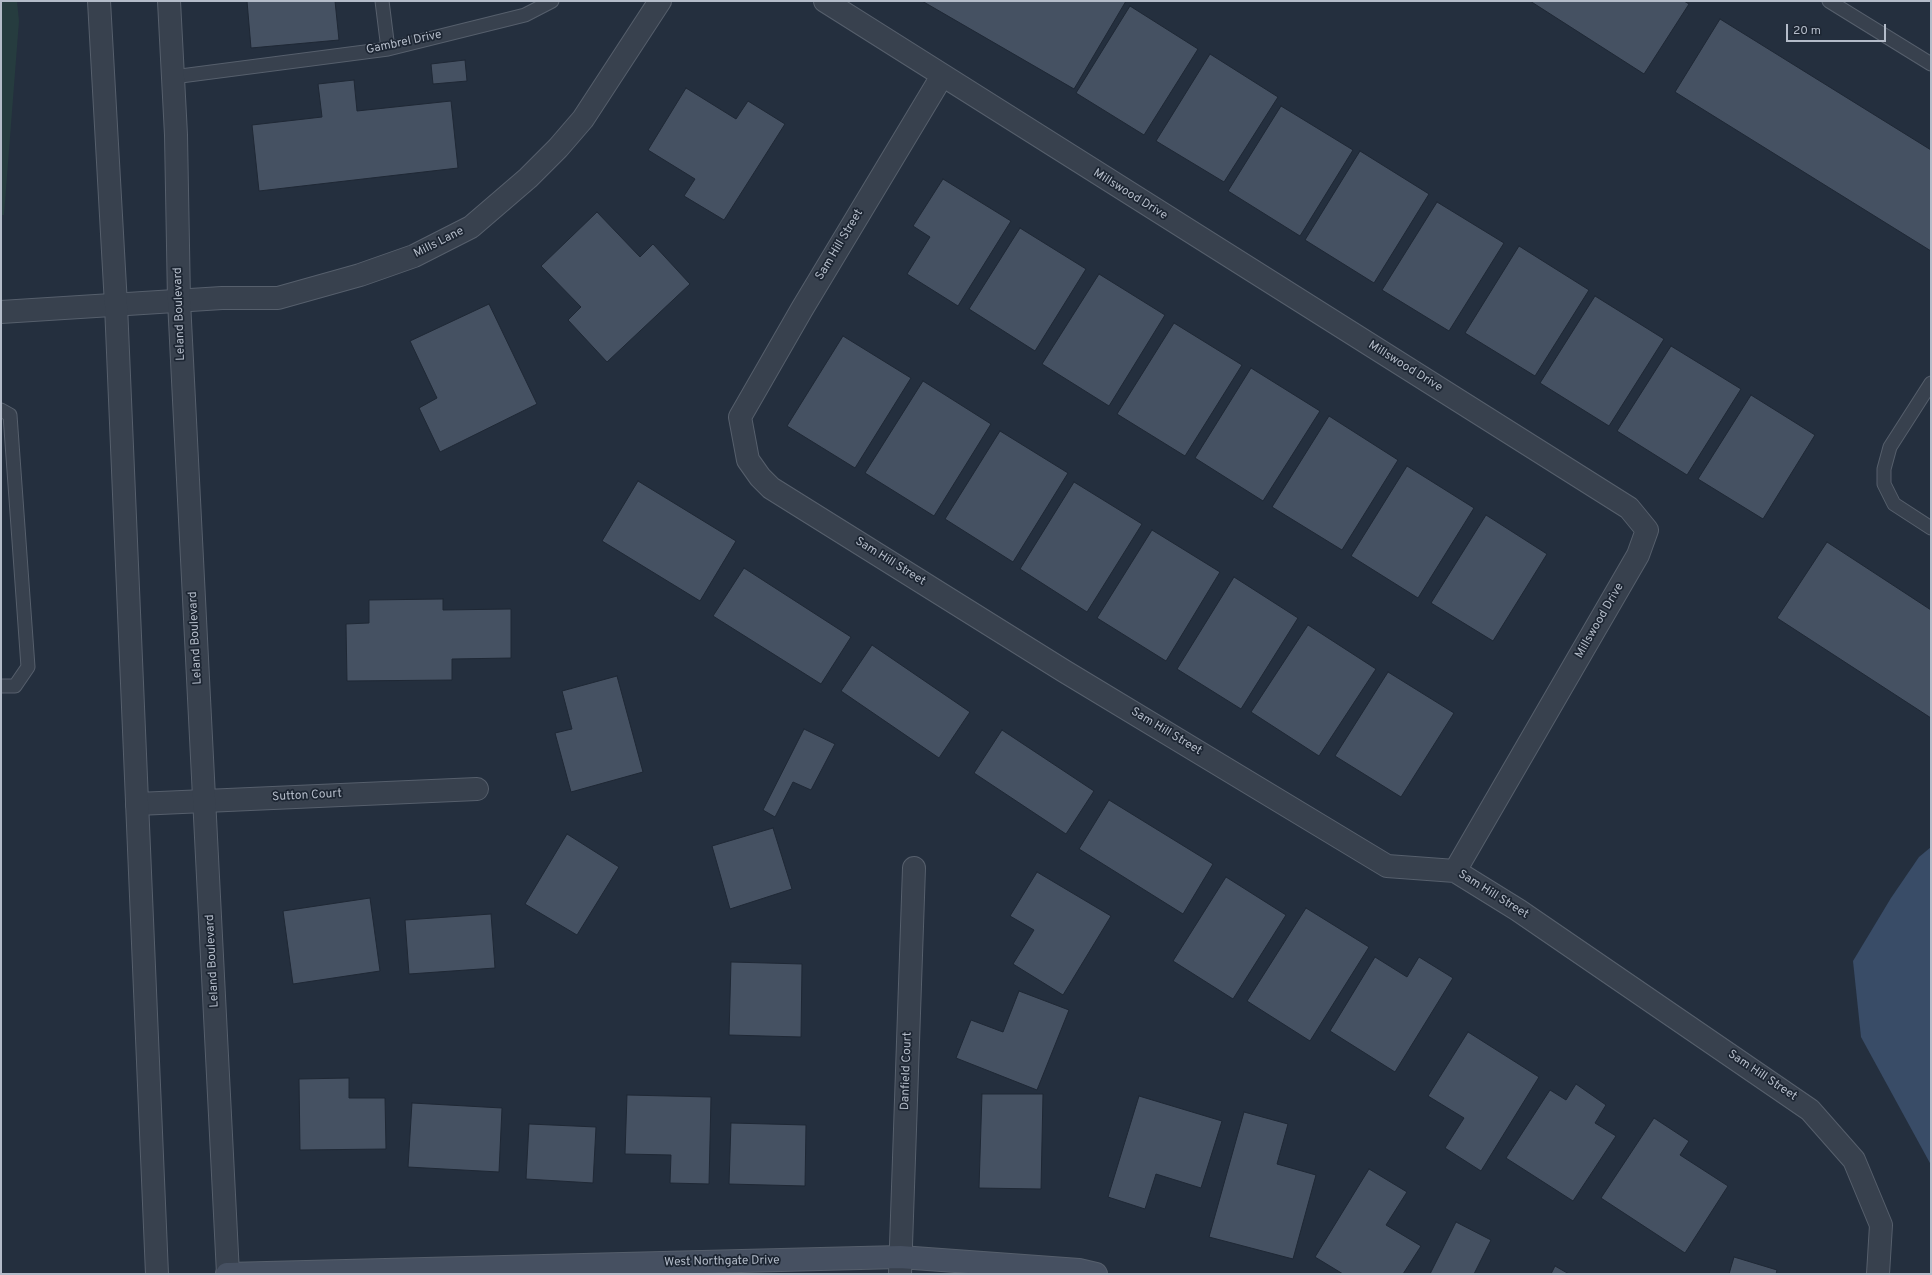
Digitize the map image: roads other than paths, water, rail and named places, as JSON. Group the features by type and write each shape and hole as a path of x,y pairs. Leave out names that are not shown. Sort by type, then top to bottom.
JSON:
{"main road":[{"name":"West Northgate Drive","path":"228,1274 900,1266 1079,1270 1096,1274"}],"street":[{"path":"99,1 116,304 156,1274"},
{"name":"Leland Boulevard","path":"168,1 173,77 179,301 228,1274"},
{"name":"Mills Lane","path":"1,312 222,298 278,298 360,275 414,256 471,226 528,178 583,119 660,1"},
{"name":"Millswood Drive","path":"826,1 942,76 1629,508 1647,530 1638,555 1455,871"},
{"name":"Sam Hill Street","path":"942,76 802,309 740,417 748,460 760,477 771,488 1064,671 1387,866 1455,871 1518,910 1810,1110 1854,1160 1881,1225 1878,1274"},
{"name":"Sutton Court","path":"137,804 477,788"},
{"name":"Danfield Court","path":"900,1266 914,868"}],"lane":[{"path":"382,1 388,49"},
{"name":"Gambrel Drive","path":"173,77 388,49 525,14 552,1"},
{"path":"1829,1 1931,64"},
{"path":"1931,383 1890,447 1884,469 1884,484 1894,504 1931,528"},
{"path":"1,410 10,415 28,667 15,686 1,686"}],"water":[{"path":"1931,847 1931,1165 1861,1037 1853,961 1891,898 1919,857"}]}
